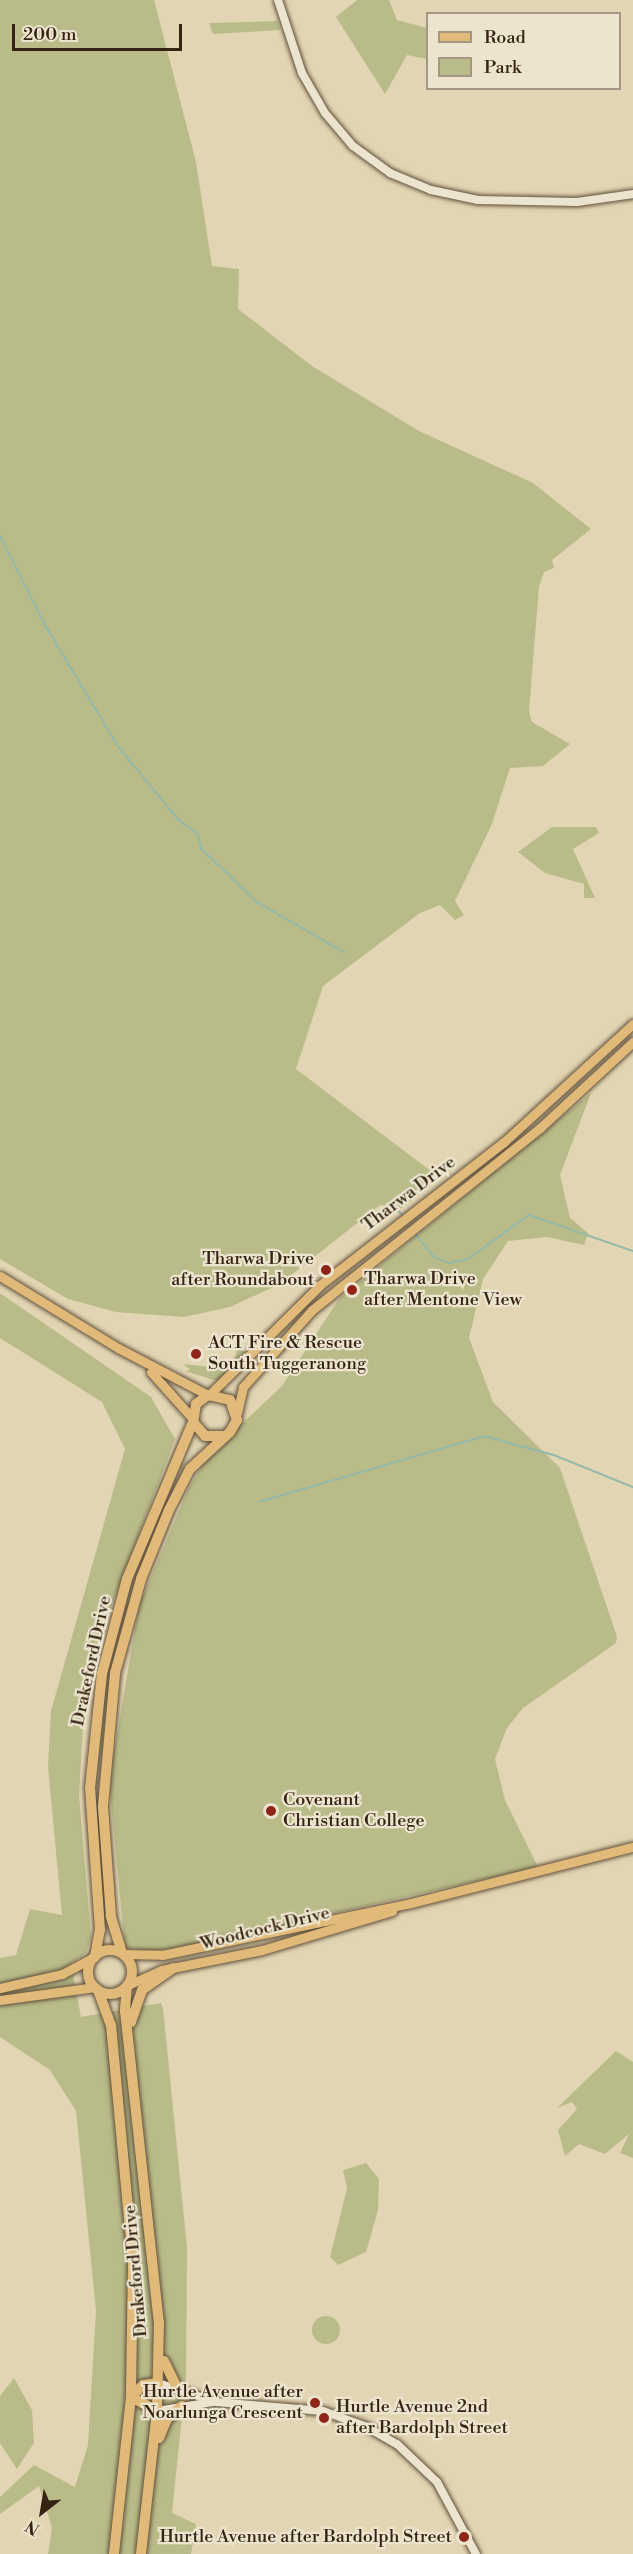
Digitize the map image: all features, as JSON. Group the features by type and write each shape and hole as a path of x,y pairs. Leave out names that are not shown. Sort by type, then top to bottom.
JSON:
{"highway":[{"path":"208,1395 230,1400 237,1413 225,1436 205,1436 193,1420 196,1404 208,1395"},
{"name":"Drakeford Drive","path":"95,1957 100,1930 91,1826 94,1731 115,1616 152,1517 193,1420"},
{"name":"Drakeford Drive","path":"122,1954 112,1924 104,1843 107,1730 124,1635 169,1510 190,1469 225,1436"},
{"path":"105,1951 122,1954 132,1968 127,1985 115,1993 96,1988 89,1970 95,1957 105,1951"},
{"path":"128,2043 138,1996 173,1968"},
{"name":"Drakeford Drive","path":"127,1985 128,2043 159,2322 157,2411 152,2473 141,2554"},
{"name":"Drakeford Drive","path":"96,1988 111,2025 128,2175 131,2397 114,2554"},
{"path":"159,2322 165,2370 178,2390"},
{"path":"157,2411 131,2397 143,2385 158,2383"},
{"path":"152,2473 160,2430 182,2406"}],"main road":[{"name":"Tharwa Drive","path":"208,1395 320,1285 532,1118 633,1024"},
{"name":"Tharwa Drive","path":"237,1413 243,1387 288,1335 404,1234 531,1136 633,1042"},
{"path":"0,1276 118,1348 208,1395"},
{"path":"118,1348 164,1382 193,1420"},
{"name":"Woodcock Drive","path":"122,1954 162,1955 411,1903 633,1847"},
{"name":"Woodcock Drive","path":"127,1985 173,1968 278,1946 411,1903"},
{"path":"0,1988 62,1974 95,1957"},
{"path":"0,2000 96,1988"}],"street":[{"path":"278,0 302,73 325,113 353,146 390,172 431,190 478,200 577,202 633,194"},
{"path":"158,2383 216,2402"},
{"path":"157,2411 216,2402 323,2411 387,2438 437,2482 476,2554"}],"green space":[{"path":"0,0 154,0 196,162 212,266 239,269 238,309 312,366 419,431 533,483 591,529 552,560 554,568 544,572 539,586 529,711 532,722 570,744 543,766 510,768 492,824 455,901 464,915 455,920 440,905 420,913 323,986 296,1069 440,1178 402,1208 380,1205 280,1284 230,1307 184,1317 116,1312 68,1299 0,1259"},
{"path":"357,0 389,0 397,20 426,28 426,59 407,55 385,94 336,17"},
{"path":"278,21 280,30 213,34 209,23"},
{"path":"552,827 596,827 599,833 573,849 595,898 584,898 584,884 545,873 518,852"},
{"path":"591,1093 560,1175 570,1218 588,1233 584,1245 547,1237 508,1241 483,1279 469,1338 493,1402 560,1468 617,1637 616,1643 523,1708 507,1728 495,1759 505,1800 538,1867 185,1947 154,1952 125,1948 109,1782 139,1605 190,1485 208,1456 282,1386 339,1299"},
{"path":"0,1293 151,1397 175,1439 86,1674 79,1795 91,1937 86,1953 71,1963 81,2017 161,2003 163,2008 187,2248 186,2377 172,2513 196,2524 191,2554 48,2554 52,2528 39,2486 0,2514 0,2497 34,2465 75,2487 88,2445 96,2311 76,2111 50,2070 0,2037 0,1958 16,1955 30,1909 62,1915 48,1767 51,1711 125,1449 102,1402 0,1338"},
{"path":"239,1345 245,1353 220,1382 185,1371 190,1370 184,1364 230,1369"},
{"path":"616,2051 633,2062 633,2158 620,2153 629,2134 605,2154 579,2144 565,2156 558,2130 577,2109 572,2102 557,2108"},
{"path":"366,2163 379,2179 378,2210 366,2252 338,2265 330,2257 347,2188 343,2170"},
{"path":"326,2316 336,2320 340,2330 336,2340 326,2344 316,2340 312,2330 316,2320"},
{"path":"14,2378 32,2410 34,2443 17,2469 0,2443 0,2396"}],"waterway":[{"path":"0,535 46,626 118,746 178,819 198,834 202,849 257,902 344,952"},
{"path":"398,1210 403,1216"},
{"path":"414,1232 434,1257 450,1263 468,1259 529,1215 633,1251"},
{"path":"259,1502 484,1436 554,1455 633,1487"}],"place":[{"name":"Tharwa Drive after Roundabout","path":"326,1270"},
{"name":"Tharwa Drive after Mentone View","path":"352,1290"},
{"name":"ACT Fire & Rescue South Tuggeranong","path":"196,1354"},
{"name":"Covenant Christian College","path":"271,1811"},
{"name":"Hurtle Avenue after Noarlunga Crescent","path":"315,2403"},
{"name":"Hurtle Avenue 2nd after Bardolph Street","path":"324,2418"},
{"name":"Hurtle Avenue after Bardolph Street","path":"464,2537"}]}
